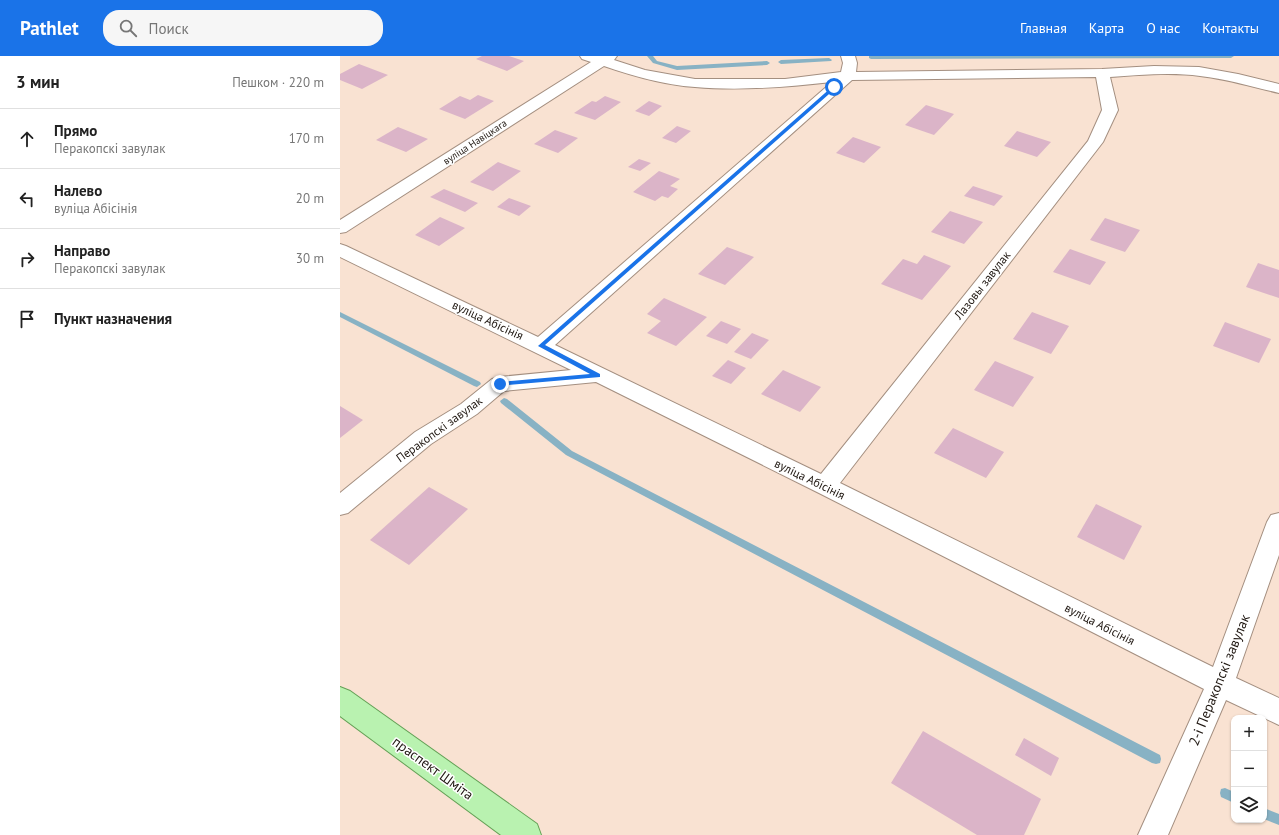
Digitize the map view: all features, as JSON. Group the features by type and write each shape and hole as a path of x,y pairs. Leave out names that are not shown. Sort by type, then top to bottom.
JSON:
{"main road":[{"name":"праспект Шміта","path":"340,700 526,835"}],"street":[{"path":"541,346 848,76 850,63 848,56"},
{"path":"600,58 642,74 695,83 785,83 848,76 1102,73 1154,70 1199,71 1238,78 1279,90"},
{"name":"вуліца Навіцкага","path":"340,228 600,58"},
{"name":"Лазовы завулак","path":"825,486 1095,142 1110,110 1102,73"},
{"name":"вуліца Абісінія","path":"340,250 541,346 1279,712"},
{"name":"Перакопскі завулак","path":"340,506 423,438 469,409 500,384 598,375"},
{"name":"2-і Перакопскі завулак","path":"1154,835 1220,684 1279,522"}],"building":[{"path":"482,56 509,56 524,61 507,71 476,59"},
{"path":"359,64 388,75 362,89 340,80 340,74"},
{"path":"478,95 494,101 465,119 439,109 460,96 470,100"},
{"path":"605,96 621,102 595,120 574,113 592,101 596,102"},
{"path":"649,101 662,106 649,116 635,111"},
{"path":"926,105 954,114 934,135 905,125"},
{"path":"677,126 691,131 676,143 662,138"},
{"path":"398,127 428,139 406,152 376,140"},
{"path":"555,130 578,138 558,153 534,144"},
{"path":"1017,131 1051,142 1037,157 1004,146"},
{"path":"853,137 881,147 864,163 836,153"},
{"path":"639,159 651,163 640,171 628,167"},
{"path":"498,162 521,171 493,191 470,182"},
{"path":"659,171 680,179 670,186 678,189 668,198 662,196 655,201 633,192"},
{"path":"973,186 1003,196 994,206 964,196"},
{"path":"444,189 478,203 465,212 430,197"},
{"path":"509,198 531,206 519,216 497,207"},
{"path":"950,211 983,222 964,244 931,232"},
{"path":"440,217 465,228 439,246 415,235"},
{"path":"1105,218 1140,230 1125,252 1090,240"},
{"path":"727,247 754,257 725,285 698,274"},
{"path":"1070,249 1106,262 1090,285 1053,272"},
{"path":"924,255 951,266 922,300 881,284 903,259 917,264"},
{"path":"1258,263 1279,270 1279,298 1246,287"},
{"path":"664,298 707,317 676,346 647,333 661,321 647,314"},
{"path":"1032,312 1069,326 1051,354 1013,339"},
{"path":"721,321 741,329 727,344 706,336"},
{"path":"1225,322 1271,339 1259,363 1213,346"},
{"path":"752,333 769,340 751,359 734,352"},
{"path":"728,360 746,368 731,384 712,376"},
{"path":"995,361 1034,377 1013,407 974,390"},
{"path":"783,370 821,387 800,412 761,394"},
{"path":"340,406 363,420 340,438"},
{"path":"953,428 1004,452 986,478 934,453"},
{"path":"429,487 468,509 409,565 370,540"},
{"path":"1096,504 1142,526 1124,560 1077,537"},
{"path":"923,731 1041,799 1024,835 977,835 891,783"},
{"path":"1024,738 1059,758 1051,776 1015,755"}],"waterway":[{"path":"650,56 655,62 677,68 767,63"},
{"path":"871,57 1231,56"},
{"path":"781,62 829,60"},
{"path":"340,314 477,384"},
{"path":"504,401 569,453 1156,759"},
{"path":"1225,793 1231,796"},
{"path":"1267,814 1279,820"}],"route":[{"path":"500,384 598,375 541,346 834,87"}]}
